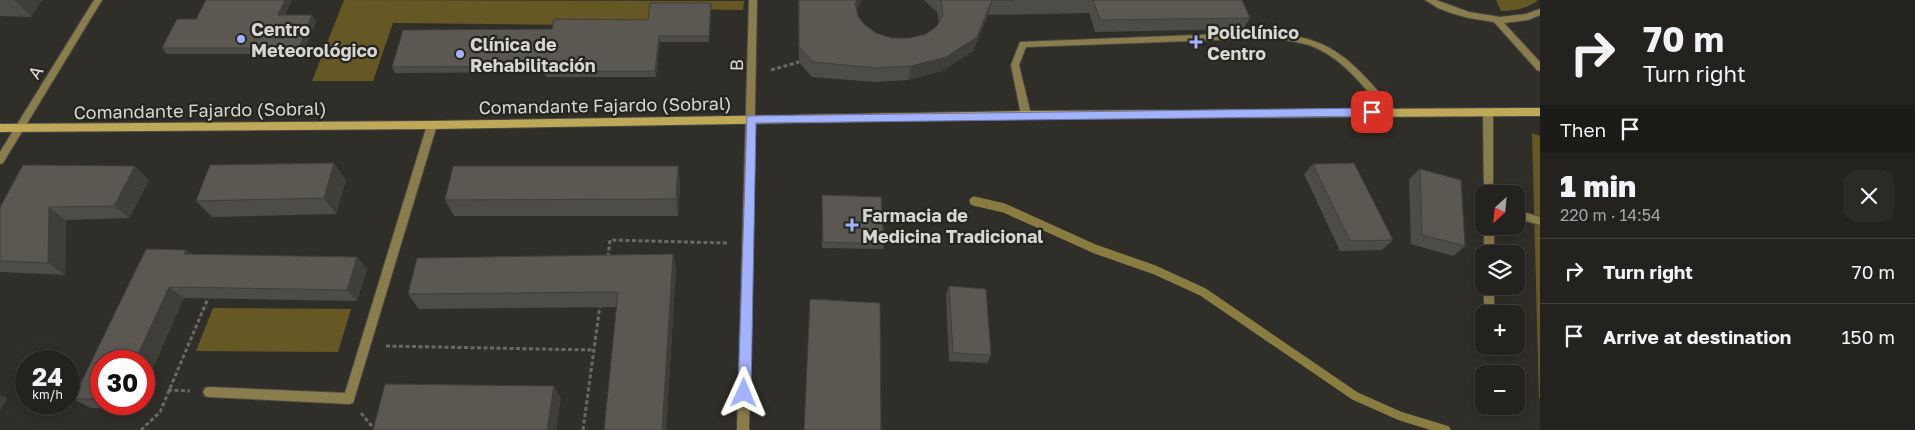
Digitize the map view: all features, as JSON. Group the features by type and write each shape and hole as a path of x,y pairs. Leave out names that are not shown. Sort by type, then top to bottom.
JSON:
{"main road":[{"name":"Comandante Fajardo (Sobral)","path":"0,128 432,125 1026,115 1540,112"}],"street":[{"name":"A","path":"0,160 98,0"},
{"name":"B","path":"744,430 753,0"},
{"path":"1430,0 1460,13 1497,20 1516,20 1540,12"},
{"path":"1497,20 1540,68"},
{"path":"1026,115 1015,65 1024,44 1274,35 1298,39 1331,53 1347,64 1391,112"},
{"path":"1488,113 1488,185"},
{"path":"209,392 349,399 432,125"},
{"path":"1525,217 1540,221"},
{"path":"1489,295 1489,304"}],"path":[{"path":"752,76 799,62"},
{"path":"608,258 610,240 748,244"},
{"path":"141,430 160,412 210,292"},
{"path":"583,430 600,304"},
{"path":"366,346 593,350"}],"shaded area":[{"path":"344,0 744,1 743,10 651,9 649,26 393,23 373,81 312,81"},
{"path":"1496,0 1538,0 1520,9 1501,11"},
{"path":"1532,133 1540,136 1540,398 1539,398"},
{"path":"213,308 351,309 338,352 196,351"}],"building":[{"name":"Centro Meteorológico","path":"206,0 285,0 278,15 312,15 299,48 162,48 177,19 196,19"},
{"path":"799,0 857,0 855,3 858,16 864,24 876,33 892,38 909,38 926,34 937,26 943,14 941,0 992,0 977,37 946,57 911,66 877,68 813,62 799,47"},
{"path":"1093,0 1242,0 1250,18 1100,20"},
{"path":"650,3 711,3 709,36 659,36 655,71 544,71 545,66 392,67 403,30 552,29 554,19 648,20"},
{"path":"334,163 324,198 196,201 210,165"},
{"path":"1354,163 1393,240 1350,241 1313,164"},
{"path":"23,165 135,166 114,206 49,207 48,263 0,261 0,207"},
{"path":"453,166 678,166 676,199 445,200"},
{"path":"1420,169 1461,180 1465,246 1422,235"},
{"name":"Farmacia de Medicina Tradicional","path":"822,195 881,197 884,244 823,242"},
{"path":"146,249 186,250 184,254 357,257 347,290 169,287 140,350 97,350"},
{"path":"673,254 662,430 604,430 618,292 408,294 417,258"},
{"path":"949,286 986,289 991,355 953,353"},
{"path":"810,299 880,303 881,430 804,430"},
{"path":"90,364 90,399 80,399 80,385"},
{"path":"385,384 554,386 547,430 373,430"}],"waterway":[{"path":"974,201 1004,208 1095,249 1155,270 1203,292 1355,396 1400,416 1446,430"}],"place":[{"name":"Centro Meteorológico","path":"241,39"},
{"name":"Policlínico Centro","path":"1196,42"},
{"name":"Clínica de Rehabilitación","path":"460,54"},
{"name":"Farmacia de Medicina Tradicional","path":"852,225"}],"route":[{"path":"744,393 751,119 1372,112"}]}
